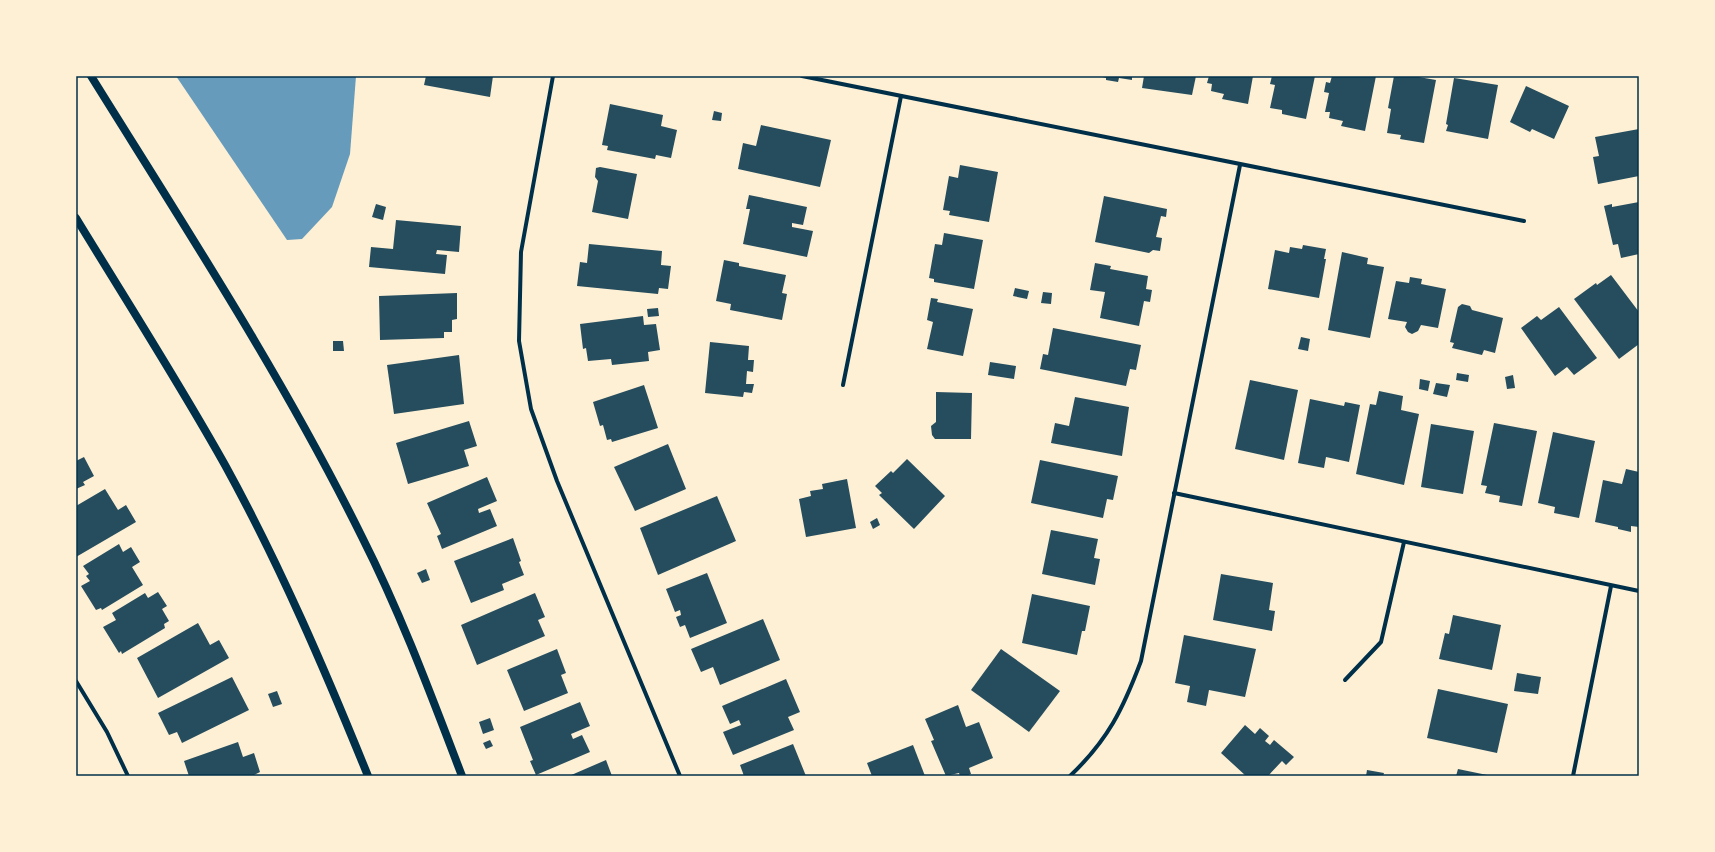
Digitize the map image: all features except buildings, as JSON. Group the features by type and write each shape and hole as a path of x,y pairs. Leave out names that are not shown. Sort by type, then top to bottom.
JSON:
{"main road":[{"path":"91,76 279,382 362,537 420,665 462,776"},
{"path":"76,218 154,344 225,466 296,607 368,776"}],"street":[{"path":"553,76 521,252 519,341 529,402 557,481 680,776"},
{"path":"802,76 1524,221"},
{"path":"843,385 901,96"},
{"path":"1070,776 1088,759 1111,730 1127,700 1141,661 1240,165"},
{"path":"1174,493 1639,591"},
{"path":"1345,680 1382,642 1404,542"},
{"path":"1573,776 1611,586"},
{"path":"76,681 107,732 128,776"}],"water":[{"path":"176,76 356,76 350,154 332,207 302,239 287,240"}]}
